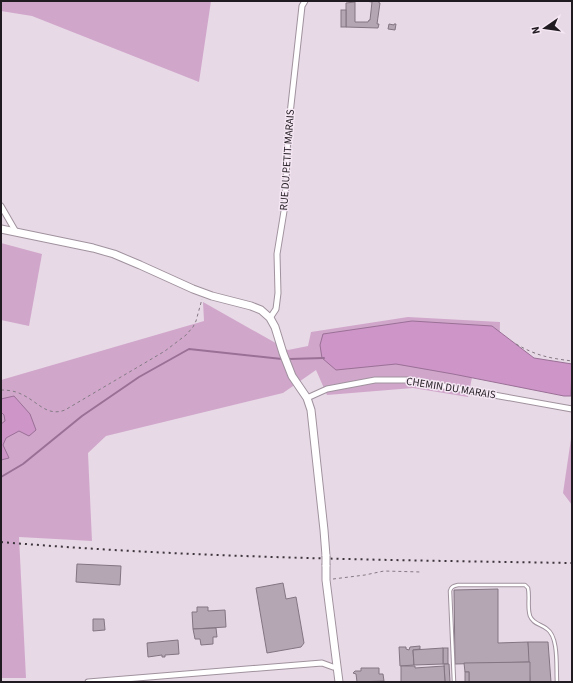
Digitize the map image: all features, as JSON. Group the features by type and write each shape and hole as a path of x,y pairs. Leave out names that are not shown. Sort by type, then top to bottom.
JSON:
{"street":[{"name":"RUE DU PETIT MARAIS","path":"270,318 276,309 278,293 277,254 285,205 288,132 302,6 305,1"},
{"path":"1,206 16,232"},
{"path":"1,229 93,248 114,254 193,289 261,310 270,318 275,327 292,376 307,398 310,410 324,530 326,580 339,682"},
{"name":"CHEMIN DU MARAIS","path":"307,398 327,390 375,380 410,380 572,409"},
{"path":"88,682 322,663 337,667"}],"lane":[{"path":"454,682 451,588 458,585 522,584 526,585 528,588 529,614 531,618 537,624 547,628 553,636 555,642 557,682"}],"path":[{"path":"1,390 9,390 19,393 48,411 57,412 66,410 165,350 186,335 196,321 204,293"},
{"path":"516,344 539,355 572,361"},
{"path":"326,580 384,572 421,572"}],"shaded area":[{"path":"1,1 211,1 199,82 32,16 1,11"},
{"path":"1,243 42,254 29,326 1,320"},
{"path":"203,302 288,350 308,346 311,332 408,317 500,322 499,362 475,363 468,397 413,388 327,395 316,370 283,393 106,436 88,453 92,541 19,537 26,678 1,678 1,380 204,321"},
{"path":"412,321 492,326 534,358 572,364 571,396 564,396 396,364 336,370 322,358 320,345 323,334"},
{"path":"14,396 30,414 36,430 29,436 19,431 6,438 3,445 9,458 1,460 1,424 5,421 4,415 1,412 1,399"},
{"path":"572,432 572,505 563,493"}],"building":[{"path":"365,1 379,1 380,3 377,24 379,24 378,28 346,27 346,3 355,2 355,22 368,22 370,20 372,2"},
{"path":"341,10 346,10 346,27 341,27"},
{"path":"389,24 396,24 395,30 388,29"},
{"path":"77,564 121,566 120,585 76,582"},
{"path":"283,583 286,599 296,597 304,643 301,647 267,653 256,588"},
{"path":"498,589 498,643 528,642 530,662 455,664 454,590"},
{"path":"197,607 208,607 208,611 225,610 226,627 193,629 192,612 197,612"},
{"path":"93,619 104,619 105,630 93,631"},
{"path":"216,628 217,637 213,637 213,644 201,645 200,639 195,639 193,629"},
{"path":"178,640 179,654 165,655 165,657 162,657 162,655 148,657 147,643"},
{"path":"528,642 548,642 551,682 530,682"},
{"path":"420,646 420,649 413,650 414,665 400,666 399,647 406,647 406,649 409,650 410,647"},
{"path":"443,648 448,648 448,664 443,664"},
{"path":"443,648 443,664 414,665 413,650"},
{"path":"530,662 530,682 469,682 469,672 465,672 464,663"},
{"path":"444,664 449,664 450,682 445,682"},
{"path":"401,666 415,666 415,668 444,666 445,682 401,682"},
{"path":"361,668 379,668 379,674 383,674 384,681 357,682 356,674 353,673 355,671 361,671"},
{"path":"465,672 469,672 469,682 465,682"}],"waterway":[{"path":"1,477 23,464 82,416 139,377 189,349 282,359"},
{"path":"289,359 324,358"}],"railway":[{"path":"1,542 144,552 215,555 572,563"}]}
